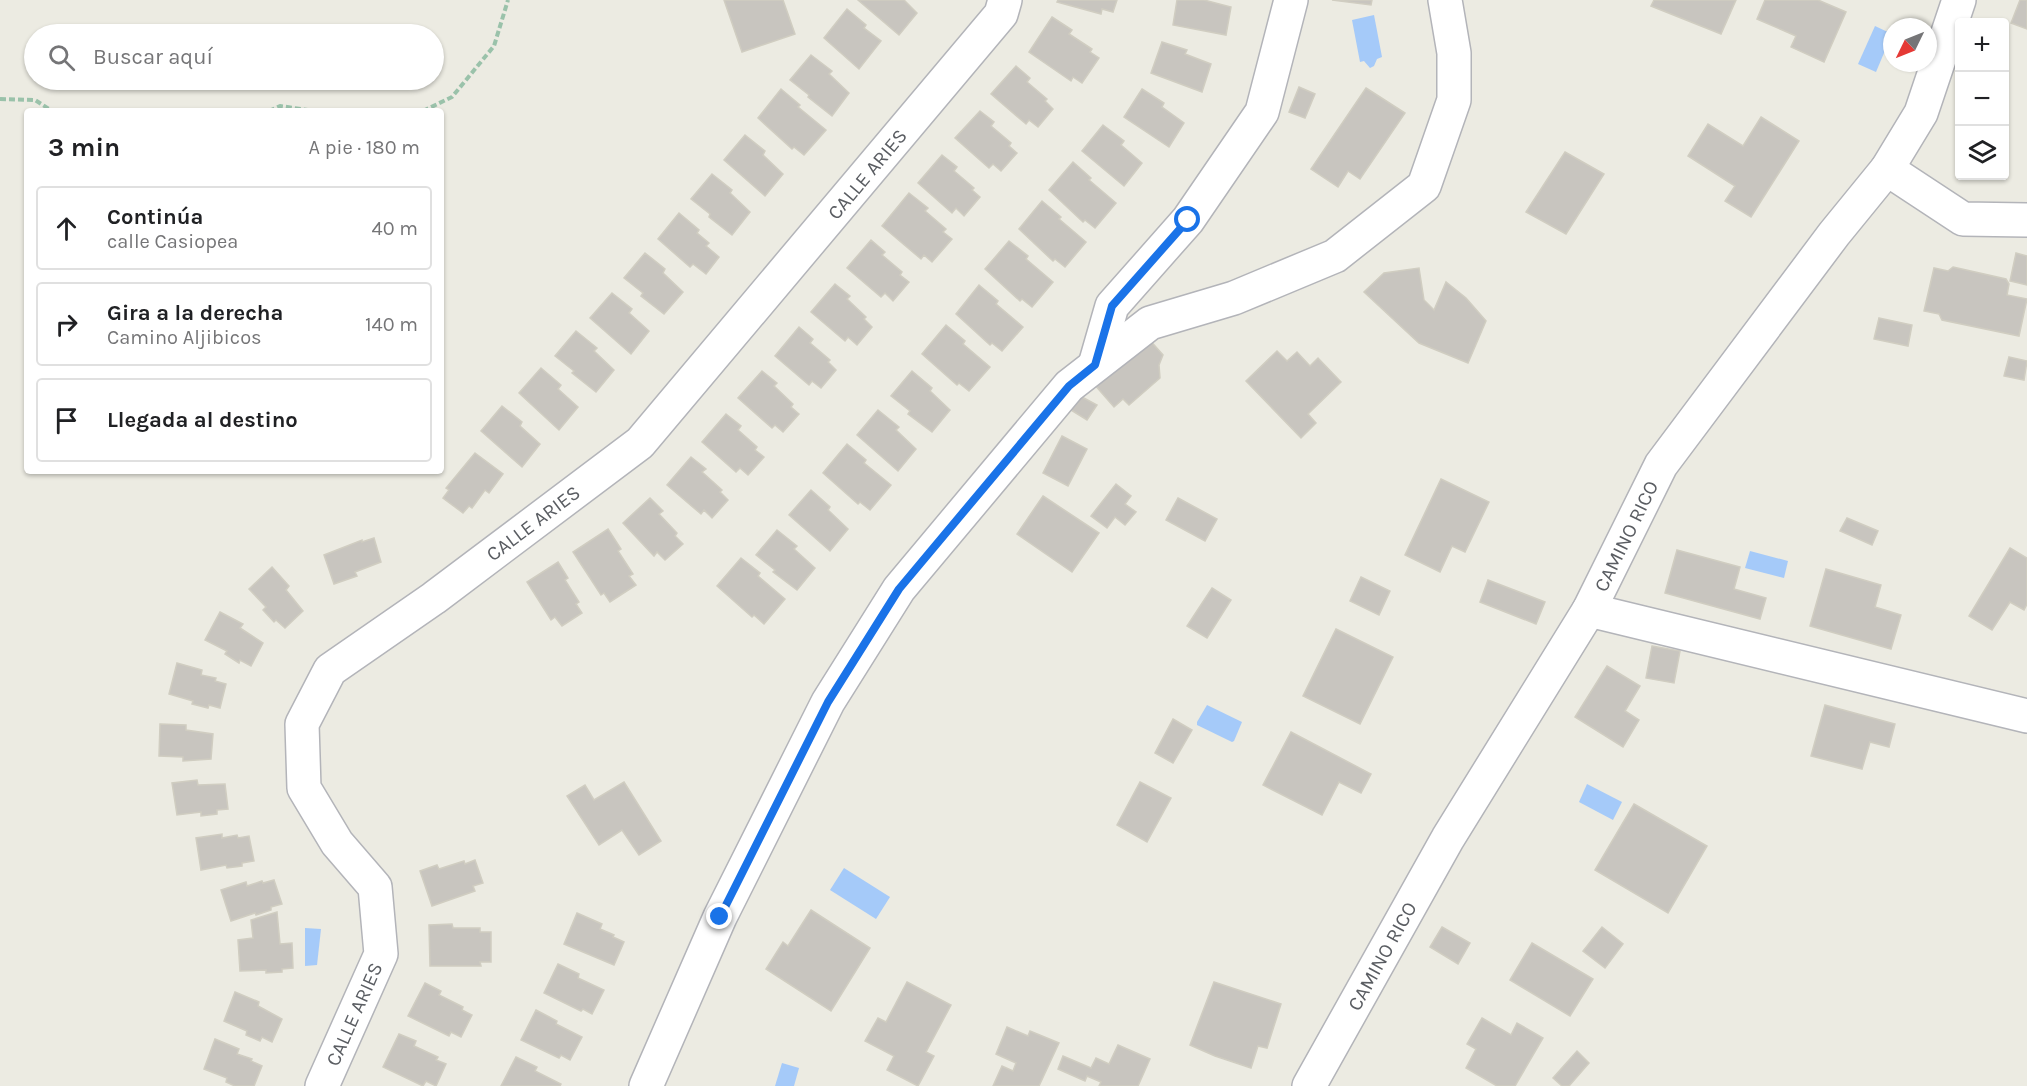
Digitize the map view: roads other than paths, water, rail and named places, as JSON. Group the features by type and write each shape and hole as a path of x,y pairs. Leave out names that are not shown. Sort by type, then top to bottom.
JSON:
{"street":[{"name":"CALLE ARIES","path":"322,1086 381,954 375,887 338,843 304,788 302,724 330,670 434,598 640,443 1001,14 1005,0"},
{"path":"1095,365 1112,306 1188,220 1262,112 1291,0"},
{"path":"646,1086 720,917 828,702 899,589 1069,386 1150,323 1234,298 1335,256 1424,186 1454,100 1454,53 1445,0"},
{"name":"CAMINO RICO","path":"1309,1086 1448,838 1589,610 1661,465 1834,234 1887,169 1921,113 1959,0"},
{"path":"1887,169 1963,219 2027,220"},
{"path":"1589,610 2027,716"}],"water":[{"path":"1374,15 1382,57 1377,59 1374,66 1370,68 1364,61 1360,62 1352,20"},
{"path":"1875,26 1883,30 1883,55 1876,72 1858,64"},
{"path":"1750,551 1788,561 1784,578 1745,568"},
{"path":"1207,705 1242,722 1234,741 1197,725"},
{"path":"1587,784 1622,802 1613,820 1579,802"},
{"path":"844,868 890,897 876,919 830,890"},
{"path":"305,928 321,929 317,965 305,966"},
{"path":"782,1063 799,1068 794,1086 775,1086"}]}
